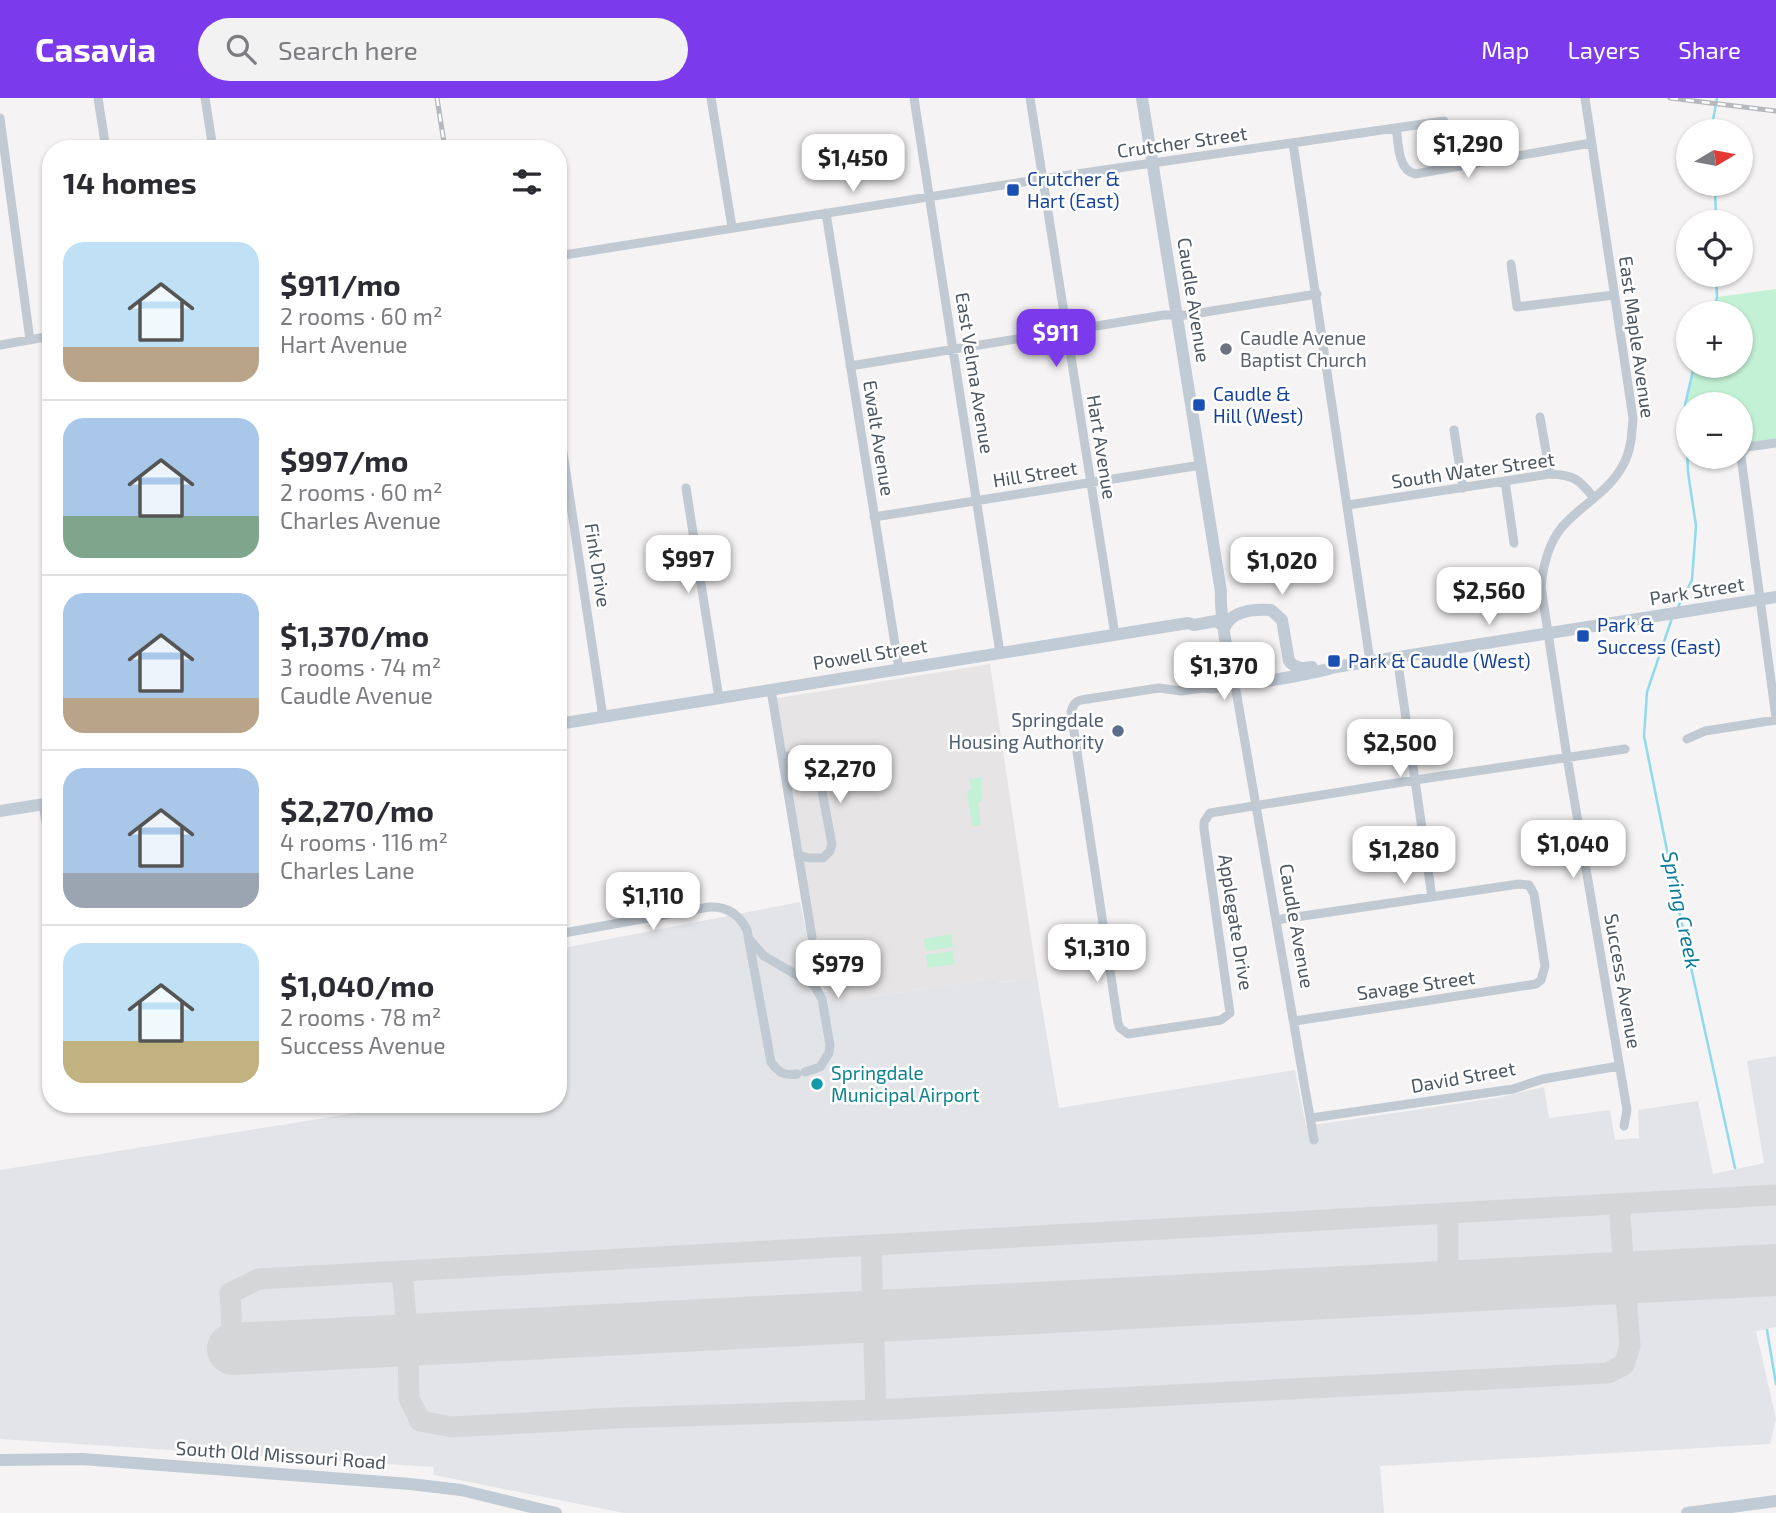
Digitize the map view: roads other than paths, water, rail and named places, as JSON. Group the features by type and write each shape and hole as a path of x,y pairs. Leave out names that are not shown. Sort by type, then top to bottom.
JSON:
{"street":[{"path":"98,98 105,140"},
{"path":"205,98 212,140"},
{"path":"711,98 732,227"},
{"name":"East Velma Avenue","path":"914,98 1000,653"},
{"name":"Hart Avenue","path":"1030,98 1115,635"},
{"name":"Caudle Avenue","path":"1142,98 1222,592 1220,600 1224,621"},
{"name":"East Maple Avenue","path":"1549,634 1541,587 1543,566 1550,546 1562,527 1609,485 1623,465 1632,443 1633,418 1585,98"},
{"path":"0,118 30,340"},
{"name":"Crutcher Street","path":"567,254 1042,179 1444,121"},
{"path":"1396,128 1402,162 1407,171 1415,174 1591,143"},
{"path":"1293,143 1370,661"},
{"name":"Ewalt Avenue","path":"826,213 899,669"},
{"path":"1511,264 1517,307 1614,295"},
{"path":"850,366 1317,293"},
{"path":"0,345 42,338"},
{"path":"1541,417 1550,474"},
{"path":"1454,430 1463,488"},
{"path":"1753,449 1776,443"},
{"name":"Hill Street","path":"874,517 1201,465"},
{"path":"1687,739 1705,731 1776,719 1745,469"},
{"name":"South Water Street","path":"1348,505 1550,474 1569,475 1578,479 1594,498"},
{"name":"Fink Drive","path":"567,479 603,717"},
{"path":"1505,481 1514,544"},
{"path":"687,488 719,698"},
{"name":"Caudle Avenue","path":"1222,592 1238,614"},
{"name":"Park Street","path":"1289,661 1302,669 1333,667 1776,597"},
{"path":"1238,614 1271,610 1282,620 1289,661 1280,678"},
{"name":"Powell Street","path":"567,723 1194,620 1224,621 1238,614"},
{"path":"1224,621 1237,681"},
{"name":"Success Avenue","path":"1549,634 1567,757 1627,1110 1624,1126"},
{"path":"1276,920 1432,897 1396,657"},
{"name":"Park Street","path":"1237,681 1280,678 1333,667"},
{"name":"Caudle Avenue","path":"1237,681 1314,1140"},
{"name":"Applegate Drive","path":"1237,681 1181,691 1159,688 1081,699 1073,706 1073,726 1118,1023 1124,1032 1133,1034 1221,1020 1228,1016 1231,1008 1203,822 1210,813 1256,805"},
{"path":"771,690 812,937"},
{"path":"1256,805 1625,749"},
{"path":"782,757 815,755 829,831 830,851 823,858 798,855"},
{"path":"0,811 42,804"},
{"name":"Savage Street","path":"1295,1021 1530,986 1541,979 1545,966 1534,894 1529,886 1519,884 1432,897"},
{"path":"567,932 716,906 730,910 747,930 771,1062 781,1073 788,1075 820,1067 829,1053 830,1045 822,999 814,985 764,956 749,939"},
{"name":"David Street","path":"1311,1118 1513,1089 1543,1079 1619,1066"},
{"name":"South Old Missouri Road","path":"0,1460 92,1460 410,1484 461,1490 556,1513"},
{"path":"1687,1513 1776,1501"}],"waterway":[{"name":"Spring Creek","path":"1713,119 1717,98"},
{"name":"Spring Creek","path":"1715,196 1716,210"},
{"name":"Spring Creek","path":"1716,301 1717,287"},
{"name":"Spring Creek","path":"1677,609 1692,580 1696,526 1688,472 1685,405 1691,378"},
{"name":"Spring Creek","path":"1672,618 1647,692 1644,736 1735,1168"},
{"name":"Spring Creek","path":"1767,1330 1776,1384"}],"railway":[{"path":"437,98 444,140"},
{"path":"1670,98 1776,111"}],"place":[{"name":"Crutcher & Hart (East)","path":"1013,190"},
{"name":"Caudle Avenue Baptist Church","path":"1226,349"},
{"name":"Caudle & Hill (West)","path":"1199,405"},
{"name":"Park & Success (East)","path":"1583,636"},
{"name":"Park & Caudle (West)","path":"1334,661"},
{"name":"Springdale Housing Authority","path":"1118,731"},
{"name":"Springdale Municipal Airport","path":"817,1084"}]}
